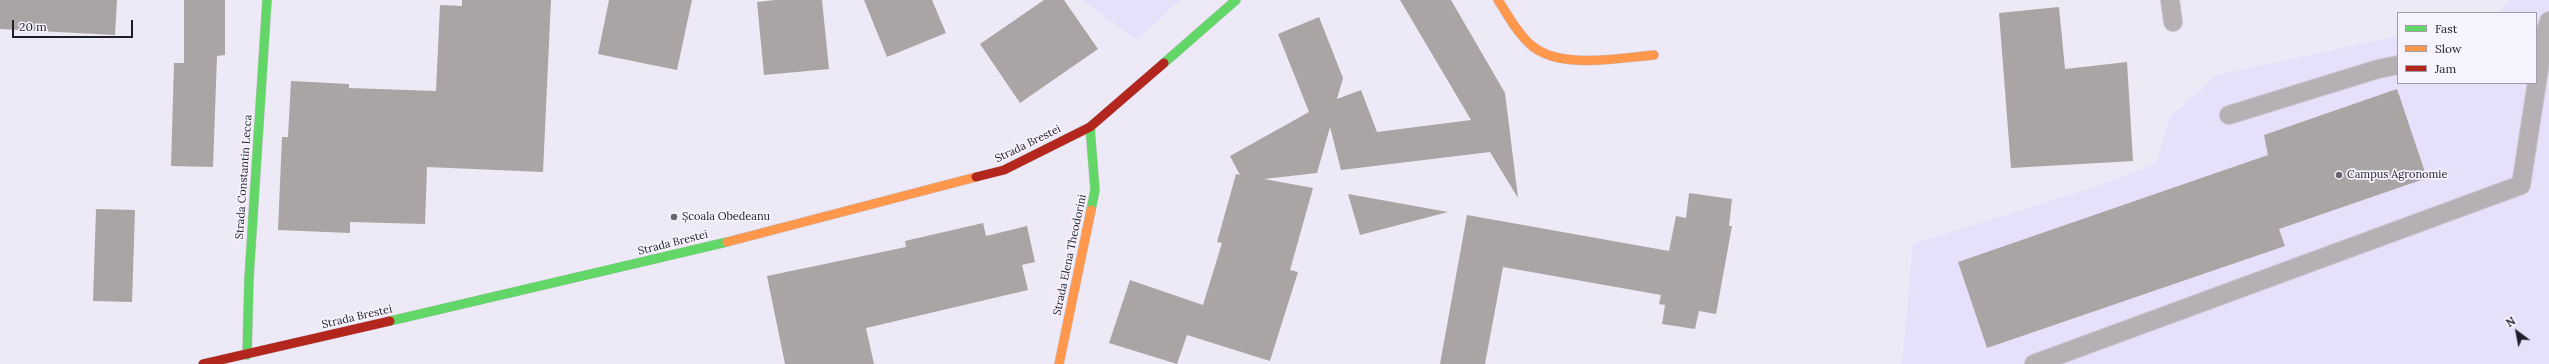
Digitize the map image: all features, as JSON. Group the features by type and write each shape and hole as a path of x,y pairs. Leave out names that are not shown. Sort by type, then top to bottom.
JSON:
{"main road":[{"name":"Strada Constantin Lecca","path":"247,355 249,278 267,0"},
{"name":"Strada Brestei","path":"203,364 675,255 1004,170 1090,127 1236,0"},
{"path":"1498,0 1531,46 1549,56 1584,59 1654,56"},
{"name":"Strada Elena Theodorini","path":"1059,364 1095,190 1090,127"}],"lane":[{"path":"2170,0 2173,22"},
{"path":"2537,74 2543,32"},
{"path":"2229,116 2378,69 2397,65"},
{"path":"2034,364 2521,185 2536,84"}],"shaded area":[{"path":"1082,0 1180,0 1137,40"},
{"name":"Campus Agronomie","path":"2510,0 2549,0 2549,364 1902,364 1913,244 2101,185 2156,164 2170,117 2217,75 2397,36 2397,84 2537,84 2537,12 2500,12"}],"building":[{"path":"0,0 117,0 115,35 0,29"},
{"path":"184,0 225,0 225,55 217,56 213,167 171,166 174,63 184,63"},
{"path":"462,0 551,0 543,172 427,167 425,224 350,222 350,233 278,230 282,137 288,137 291,81 349,84 349,88 436,91 440,5 462,6"},
{"path":"609,0 692,0 677,70 598,54"},
{"path":"775,0 822,0 829,69 764,75 757,2"},
{"path":"864,0 932,0 946,33 887,57"},
{"path":"1044,0 1064,0 1098,49 1020,103 980,44"},
{"path":"1400,0 1451,0 1505,93 1518,198 1490,152 1341,170 1330,127 1317,173 1264,179 1313,188 1290,270 1298,272 1270,361 1187,335 1177,364 1109,343 1130,280 1203,305 1222,243 1217,242 1236,174 1240,175 1230,156 1309,112 1278,34 1319,17 1343,78 1337,99 1361,90 1377,132 1471,120"},
{"path":"2059,7 2065,69 2127,62 2133,161 2011,168 1999,13"},
{"path":"2397,89 2427,178 2279,229 2285,246 1987,348 1958,262 2268,155 2264,135"},
{"path":"1689,193 1732,199 1729,226 1732,226 1716,314 1699,311 1695,329 1662,324 1665,305 1659,304 1661,295 1503,267 1485,364 1440,364 1467,215 1669,251 1676,216 1686,218"},
{"path":"1348,194 1448,212 1360,235"},
{"path":"96,209 135,210 132,302 93,301"},
{"path":"983,223 986,236 1027,226 1035,262 1022,265 1028,290 866,328 874,364 785,364 767,276 906,247 905,241"}],"traffic: fast":[{"path":"247,355 249,278 267,0"},
{"path":"1164,63 1236,0"},
{"path":"1090,127 1095,190 1091,210"},
{"path":"390,321 727,242"}],"traffic: slow":[{"path":"1498,0 1521,35 1531,45 1543,53 1557,58 1573,60 1607,60 1654,55"},
{"path":"727,242 976,177"},
{"path":"1059,364 1091,210"}],"traffic: jam":[{"path":"976,177 1004,170 1090,127 1164,63"},
{"path":"203,364 390,321"}],"place":[{"name":"Campus Agronomie","path":"2339,175"},
{"name":"Școala Obedeanu","path":"674,217"}]}
